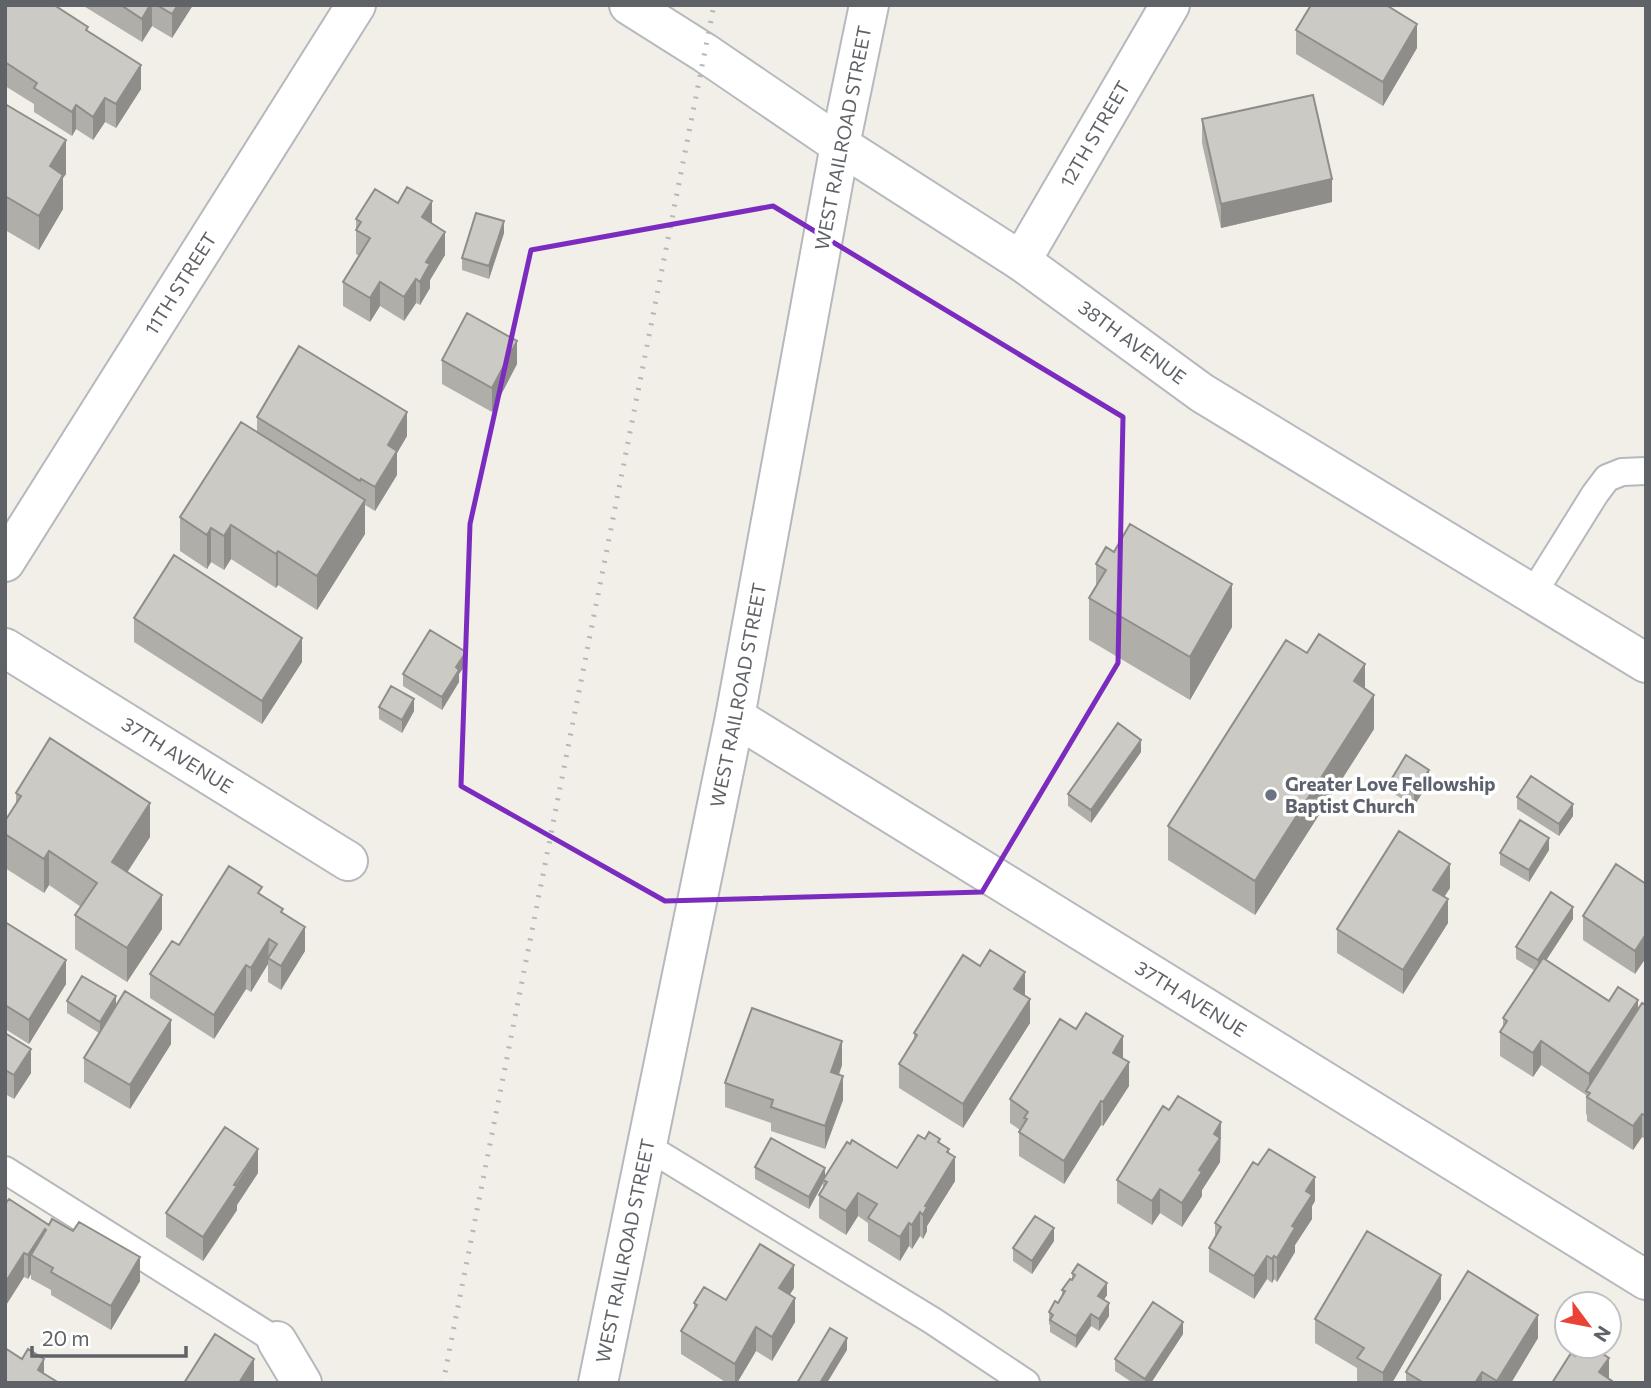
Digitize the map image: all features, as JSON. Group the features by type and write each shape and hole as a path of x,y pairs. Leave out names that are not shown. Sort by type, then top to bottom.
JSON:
{"street":[{"name":"11TH STREET","path":"5,562 356,5"},
{"name":"38TH AVENUE","path":"629,5 1021,261 1202,393 1646,663"},
{"name":"WEST RAILROAD STREET","path":"598,1383 735,717 840,145 869,5"},
{"name":"12TH STREET","path":"1021,261 1170,5"},
{"name":"37TH AVENUE","path":"5,648 348,861"},
{"name":"37TH AVENUE","path":"735,717 1646,1279"},
{"path":"277,1341 302,1383"}],"lane":[{"path":"1532,595 1607,478 1622,471 1646,471"},
{"path":"646,1146 933,1321 1026,1383"},
{"path":"5,1170 277,1341"}],"highlighted area":[{"path":"773,206 1123,417 1118,663 982,892 665,901 461,786 470,524 531,250"}],"building":[{"path":"5,5 54,5 88,27 86,30 141,65 116,104 105,98 93,117 76,105 72,112 34,88 37,83 5,62"},
{"path":"121,5 150,5 142,19"},
{"path":"157,5 178,5 172,14"},
{"path":"1311,5 1386,5 1417,24 1383,82 1296,30"},
{"path":"1313,95 1332,179 1221,204 1202,119"},
{"path":"5,104 66,140 50,166 63,175 39,216 5,196"},
{"path":"407,187 432,201 422,217 445,232 426,262 430,264 420,282 416,279 404,297 380,282 370,298 343,282 370,238 356,230 361,222 356,219 375,189 398,203"},
{"path":"476,213 504,221 489,266 462,258"},
{"path":"467,313 517,341 492,388 442,360"},
{"path":"299,346 407,412 388,445 397,451 375,487 361,479 360,481 257,417"},
{"path":"241,422 365,500 317,576 231,525 224,536 211,528 207,535 180,517"},
{"path":"1130,524 1232,584 1190,657 1089,598 1106,570 1096,564 1106,547 1114,552"},
{"path":"174,555 302,638 262,701 134,618"},
{"path":"430,630 466,652 456,667 459,670 442,697 403,674"},
{"name":"Greater Love Fellowship Baptist Church","path":"1319,634 1365,664 1354,681 1374,695 1255,881 1168,826 1286,640 1307,653"},
{"path":"391,686 414,699 402,720 379,707"},
{"path":"1118,723 1141,740 1091,810 1068,794"},
{"path":"50,738 150,803 112,862 162,895 127,948 75,915 97,883 49,851 44,859 5,834 5,821 21,796 16,793"},
{"path":"1406,755 1429,770 1414,793 1391,780"},
{"path":"1531,776 1573,804 1559,824 1517,797"},
{"path":"1520,820 1549,838 1529,870 1500,853"},
{"path":"1399,831 1450,864 1433,890 1448,899 1403,970 1337,929"},
{"path":"1616,864 1646,884 1646,934 1635,951 1583,916"},
{"path":"229,866 262,887 258,893 305,927 281,966 268,958 277,944 269,939 251,968 246,965 214,1015 150,974 172,941 179,945"},
{"path":"1551,892 1573,907 1538,960 1516,947"},
{"path":"5,922 66,960 29,1020 5,1005"},
{"path":"990,950 1025,972 1014,989 1030,999 963,1104 899,1064 917,1035 914,1033 963,955 980,966"},
{"path":"1543,958 1609,1001 1618,987 1638,1000 1589,1074 1541,1041 1533,1053 1500,1032 1507,1021 1503,1018"},
{"path":"82,976 116,996 100,1022 67,1001"},
{"path":"125,991 171,1020 130,1085 84,1058"},
{"path":"1642,1003 1646,1005 1646,1116 1642,1114 1633,1126 1587,1097 1590,1093 1586,1091"},
{"path":"752,1008 842,1041 831,1072 843,1076 825,1126 771,1107 773,1100 725,1083"},
{"path":"1086,1013 1123,1036 1113,1053 1129,1062 1064,1161 1019,1132 1028,1112 1010,1099 1060,1019 1076,1029"},
{"path":"5,1033 31,1049 14,1075 5,1070"},
{"path":"1178,1096 1221,1122 1214,1134 1220,1138 1182,1203 1160,1189 1152,1201 1117,1180 1163,1106 1169,1110"},
{"path":"225,1127 258,1149 203,1237 166,1213"},
{"path":"929,1132 940,1139 938,1142 955,1157 925,1206 927,1207 923,1215 920,1212 900,1237 868,1218 877,1204 858,1193 846,1211 819,1195 827,1182 823,1180 847,1142 850,1144 852,1140 897,1168 918,1135 925,1139"},
{"path":"771,1138 825,1168 809,1197 755,1167"},
{"path":"1269,1149 1315,1177 1306,1191 1312,1195 1292,1226 1295,1228 1277,1258 1267,1256 1254,1276 1209,1248 1221,1227 1215,1223 1253,1162 1258,1165"},
{"path":"9,1199 49,1225 52,1219 73,1231 79,1222 140,1257 111,1306 51,1272 53,1268 31,1255 45,1229 28,1255 24,1253 5,1283 5,1204"},
{"path":"1035,1216 1054,1228 1032,1261 1013,1248"},
{"path":"1367,1231 1441,1275 1383,1373 1357,1358 1364,1348 1315,1319"},
{"path":"760,1244 794,1265 779,1288 795,1298 772,1337 756,1327 735,1364 681,1331 697,1305 694,1303 704,1287 726,1300"},
{"path":"1078,1264 1107,1283 1098,1296 1109,1303 1099,1319 1091,1314 1076,1336 1050,1320 1053,1315 1049,1312 1055,1301 1058,1303 1065,1291 1062,1290 1070,1279 1072,1280 1075,1275 1072,1273"},
{"path":"1468,1271 1538,1315 1497,1381 1482,1372 1475,1383 1424,1383 1406,1372"},
{"path":"1153,1302 1183,1322 1145,1379 1115,1359"},
{"path":"830,1328 847,1338 820,1383 797,1383"},
{"path":"215,1334 254,1359 239,1383 184,1383"},
{"path":"5,1348 22,1359 28,1349 44,1359 38,1370 59,1383 5,1383"},
{"path":"1567,1360 1608,1360 1599,1372 1615,1383 1552,1383"}],"railway":[{"path":"443,1383 714,5"}],"place":[{"name":"Greater Love Fellowship Baptist Church","path":"1271,795"}]}
